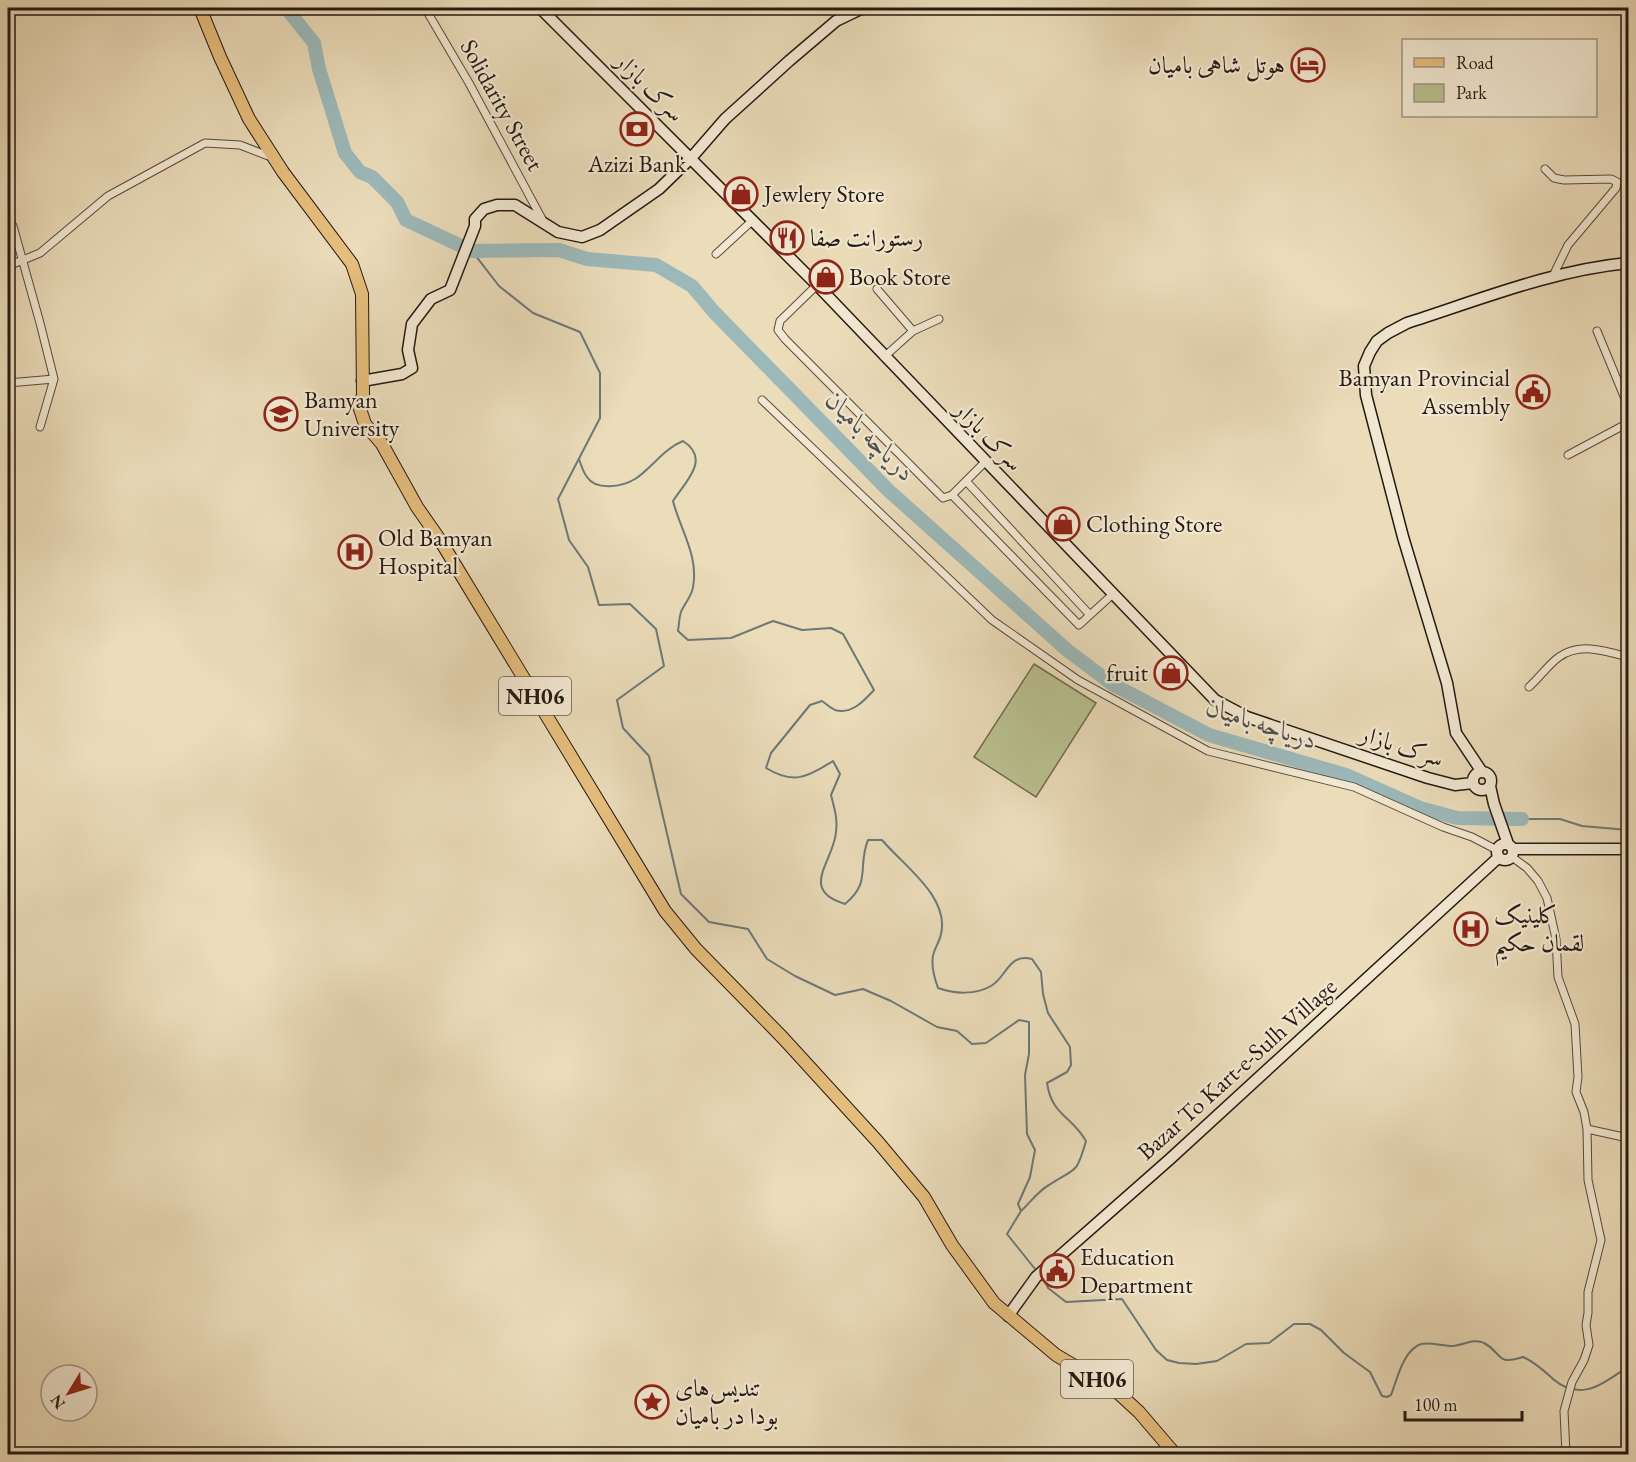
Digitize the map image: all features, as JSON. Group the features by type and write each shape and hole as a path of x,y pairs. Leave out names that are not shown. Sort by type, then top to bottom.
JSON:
{"main road":[{"name":"NH06","path":"200,8 249,118 274,158 352,264 362,294 363,394 359,406 365,424 382,444 417,507 451,558 665,911 696,949 783,1038 878,1142 924,1197 952,1245 994,1303 1056,1355 1114,1390 1139,1412 1175,1455"},
{"name":"سرک بازار","path":"540,8 818,285 884,357 1215,700 1233,711 1428,778 1455,785 1473,783"},
{"path":"362,381 402,374 412,368 408,350 412,324 431,299 450,290 476,219 483,209 514,205 544,222 550,229 582,237 600,230 659,189 692,157 725,119 836,21 862,8"},
{"path":"1629,264 1584,269 1407,323 1377,341 1364,366 1366,394 1403,537 1447,683 1456,733 1482,772 1490,776 1487,788 1505,850 1629,849"},
{"path":"1482,772 1475,776 1473,783 1477,788 1487,788"},
{"name":"Bazar To Kart-e-Sulh Village","path":"1008,1316 1036,1277 1170,1158 1505,850"}],"street":[{"name":"Solidarity Street","path":"425,8 469,82 544,222"},
{"path":"8,266 40,253 108,196 205,143 240,145 274,158"},
{"path":"1545,169 1554,178 1564,180 1611,178 1617,182 1616,188 1568,246 1552,278"},
{"path":"8,220 13,226 54,379 40,427"},
{"path":"716,254 753,220"},
{"path":"818,285 780,321 778,330 943,498 952,495 985,462"},
{"path":"877,289 913,331"},
{"path":"884,357 913,331 939,319"},
{"path":"1597,331 1629,406"},
{"path":"8,383 54,379"},
{"path":"762,400 992,620 1078,680 1208,751 1354,787 1443,827 1505,850 1527,868 1538,882 1547,898 1556,939 1558,977 1575,1024 1578,1077 1576,1092 1584,1112 1587,1129 1588,1180 1601,1240 1588,1292 1586,1325 1589,1345 1568,1392 1564,1411 1566,1455"},
{"path":"1568,455 1629,423"},
{"path":"966,482 1090,615"},
{"path":"952,495 1079,625 1113,594"},
{"path":"1529,687 1558,657 1575,649 1596,649 1629,657"},
{"path":"1587,1129 1611,1133 1620,1138 1629,1138"}],"green space":[{"path":"1034,664 1096,703 1036,797 974,757"}],"waterway":[{"name":"دریاچه بامیان","path":"286,8 314,43 319,69 345,153 360,172 372,177 397,202 406,220 472,251 559,250 587,259 656,265 692,286 714,312 888,490 1067,650 1112,684 1209,735 1346,775 1420,808 1457,818 1522,819"},
{"path":"472,251 499,286 533,313 580,332 600,373 600,418 558,499 569,540 588,567 599,605 630,604 656,629 664,666 617,700 623,728 649,756 681,894 709,922 748,929 767,959 795,976 835,995 863,989 891,1001 937,1027 957,1031 972,1044 986,1043 1019,1020 1029,1022 1029,1054 1025,1075 1027,1134 1035,1150 1030,1177 1018,1204 1021,1211 1007,1234 1035,1269"},
{"path":"579,459 584,473 591,481 603,486 616,486 635,479 676,444 683,441 691,448 696,463 673,501 693,564 692,590 681,612 678,631 688,640 731,638 773,621 802,630 831,628 843,634 874,690 852,709 846,711 835,710 822,701 810,705 771,753 766,768 785,776 800,777 833,761 840,774 831,795 836,827 834,843 822,874 823,891 831,898 845,904 858,889 861,881 868,840 882,840 923,882 939,907 942,920 941,934 932,961 938,988 965,993 985,989 996,982 1018,959 1024,958 1032,959 1041,972 1048,1013 1070,1047 1071,1065 1067,1072 1047,1083 1049,1094 1058,1109 1086,1141 1077,1166 1041,1190 1021,1211"},
{"path":"1522,819 1560,819 1582,826 1628,830"},
{"path":"1044,1279 1048,1288 1066,1302 1122,1299 1156,1350 1167,1360 1179,1363 1196,1364 1217,1361 1246,1344 1269,1343 1294,1324 1310,1324 1321,1330 1344,1353 1370,1372 1382,1396 1387,1397 1391,1395 1405,1359 1415,1347 1421,1344 1453,1346 1473,1341 1484,1343 1503,1359 1523,1357 1527,1359 1563,1386 1573,1390 1592,1388 1628,1367"}],"place":[{"name":"هوتل شاهی بامیان","path":"1308,65"},
{"name":"Azizi Bank","path":"637,129"},
{"name":"Jewlery Store","path":"741,194"},
{"name":"رستورانت صفا","path":"787,238"},
{"name":"Book Store","path":"826,277"},
{"name":"Bamyan Provincial Assembly","path":"1533,392"},
{"name":"Bamyan University","path":"281,414"},
{"name":"Clothing Store","path":"1063,524"},
{"name":"Old Bamyan Hospital","path":"355,552"},
{"name":"fruit","path":"1171,673"},
{"name":"کلینیک لقمان حکیم","path":"1471,929"},
{"name":"Education Department","path":"1057,1271"},
{"name":"تندیس‌های بودا در بامیان","path":"652,1402"}]}
